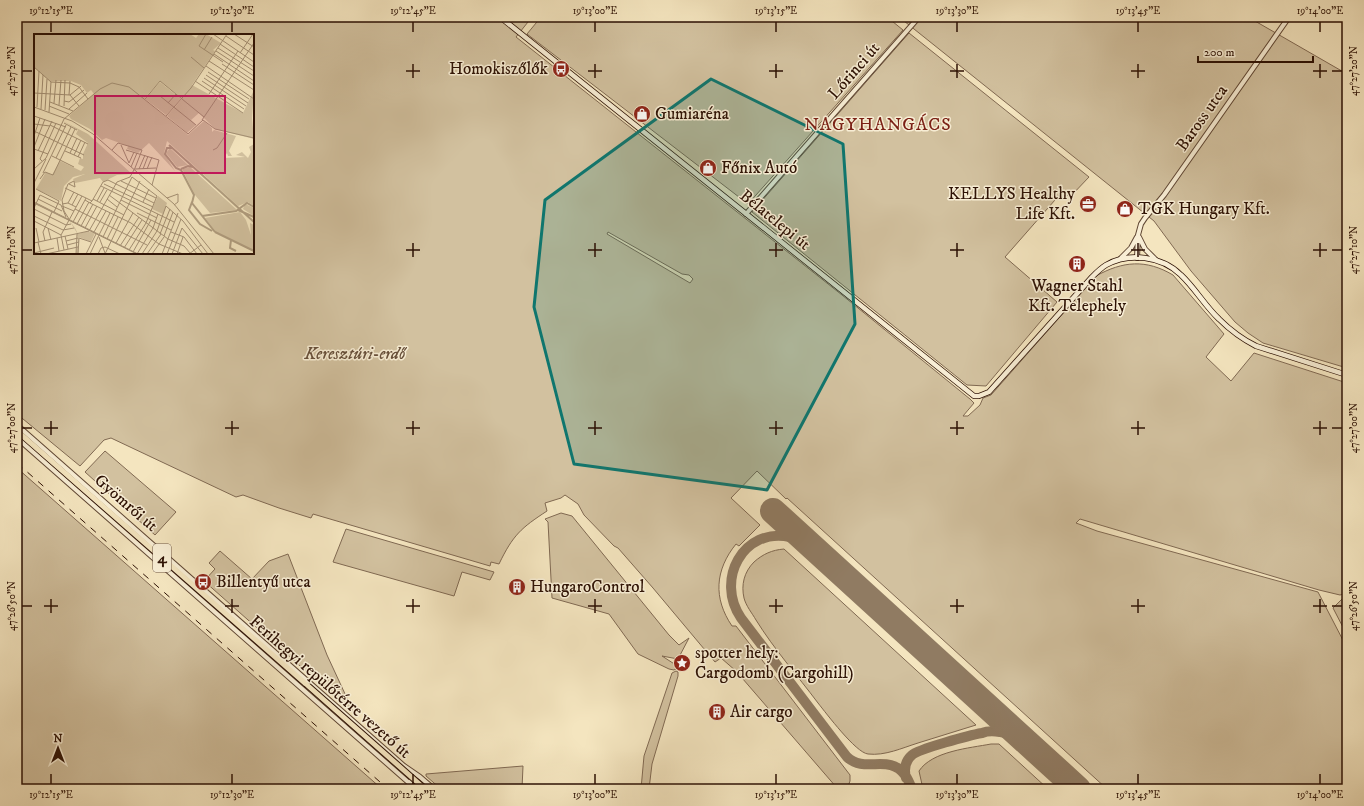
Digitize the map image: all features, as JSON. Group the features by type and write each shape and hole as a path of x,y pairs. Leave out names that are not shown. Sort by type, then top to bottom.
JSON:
{"main road":[{"name":"Bélatelepi út","path":"500,17 970,394 979,396"},
{"name":"Baross utca","path":"979,396 989,392 1092,277 1107,265 1118,261 1137,258"},
{"path":"1137,258 1156,260 1168,265 1181,275 1218,318 1243,339 1256,346 1347,375"},
{"name":"Ferihegyi repülőtérre vezető út","path":"17,431 425,789"}],"street":[{"name":"Lőrinci út","path":"746,214 919,17"},
{"name":"Baross utca","path":"1118,261 1127,254 1138,235 1145,218 1164,195 1289,17"},
{"name":"Baross utca","path":"1137,258 1138,235"},
{"path":"1138,235 1145,249 1156,260"},
{"name":"Gyömrői út","path":"17,425 404,766 434,789"},
{"name":"Gyömrői út","path":"17,438 414,788"},
{"path":"408,789 414,773"},
{"path":"399,774 408,789"},
{"path":"414,788 420,777"}],"highlighted area":[{"path":"711,79 843,144 855,324 767,490 574,464 534,307 545,200"}],"green space":[{"name":"Keresztúri-erdő","path":"17,17 532,17 516,37 842,295 970,399 974,403 963,416 968,416 980,405 983,398 991,395 1096,276 1116,267 1134,264 1153,266 1173,275 1224,334 1206,357 1231,381 1254,353 1347,383 1347,593 1340,595 1319,590 1080,519 1076,523 1097,531 1318,592 1347,648 1347,789 1107,789 787,498 786,499 757,471 731,498 760,525 739,546 736,544 729,554 720,574 719,595 726,616 732,626 736,626 850,775 850,781 847,789 837,788 736,671 721,658 715,662 618,548 614,546 584,515 578,504 565,495 561,498 545,503 547,511 530,522 518,533 499,564 491,562 490,566 313,514 311,518 243,495 236,497 111,438 104,440 80,466 17,414","holes":["608,232 682,274 689,275 693,279 690,283 607,234"]},
{"path":"541,17 887,17 903,30 748,204 527,34"},
{"path":"899,17 1248,17 1347,74 1347,368 1263,343 1248,333 1235,322 1191,271 1154,221"},
{"path":"909,33 1089,177 1070,197 1062,192 1005,257 1057,302 986,386 967,385 752,212"},
{"path":"105,451 176,512 155,535 85,472"},
{"path":"17,468 382,789 17,789"},
{"path":"561,513 572,516 669,635 679,645 689,638 678,659 662,656 679,667 674,670 669,669 638,654 609,614 552,598 548,522 545,519"},
{"path":"346,529 494,572 490,580 462,572 454,596 333,562"},
{"path":"784,549 976,725 887,753 868,754 856,747 834,723 778,652 745,601 743,593 744,579 754,562 772,551"},
{"path":"220,551 252,579 269,561 288,554 327,655 352,709 352,712 204,581 215,569 209,563"},
{"path":"1347,594 1347,635 1333,608"},
{"path":"676,671 678,672 678,676 652,764 649,789 641,789 644,756 672,673"},
{"path":"999,744 1048,789 923,789 919,771 925,764 942,755 962,749"},
{"path":"523,766 522,789 441,789 426,776 426,774"}],"taxiway":[{"path":"815,549 797,539 790,537 773,536 759,540 747,548 738,560 733,573 731,588 734,603 741,618 847,757 854,762 861,764 892,765 899,769 906,777 912,789"},
{"path":"906,778 906,766 912,755 924,749 957,739 995,731 1012,735 1030,745"}],"runway":[{"path":"773,511 1078,789"}],"railway":[{"path":"17,463 388,789"}],"place":[{"name":"Homokiszőlők","path":"561,69"},
{"name":"Gumiaréna","path":"642,114"},
{"name":"Főnix Autó","path":"708,168"},
{"name":"KELLYS Healthy Life Kft.","path":"1088,204"},
{"name":"TGK Hungary Kft.","path":"1125,209"},
{"name":"Wagner Stahl Kft. Telephely","path":"1077,264"},
{"name":"Billentyű utca","path":"203,582"},
{"name":"HungaroControl","path":"517,587"},
{"name":"spotter hely: Cargodomb (Cargohill)","path":"682,663"},
{"name":"Air cargo","path":"717,712"}],"district":[{"name":"NAGYHANGÁCS","path":"878,125"}]}
